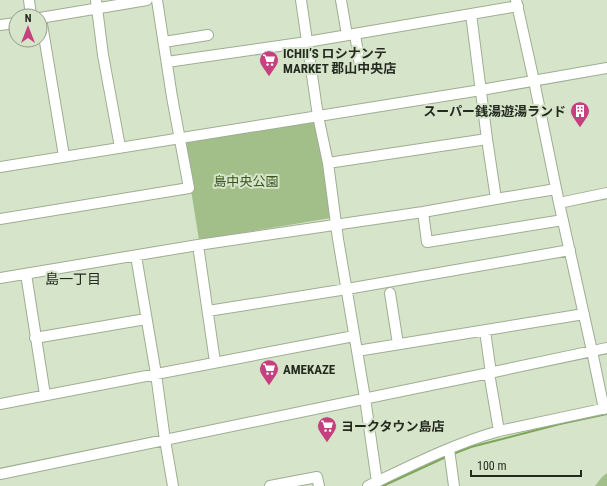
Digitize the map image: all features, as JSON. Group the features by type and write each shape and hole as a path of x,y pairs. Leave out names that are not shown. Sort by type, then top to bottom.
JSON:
{"street":[{"path":"48,15 96,4 147,0"},
{"path":"0,219 189,188 172,98 157,0"},
{"path":"301,0 318,116 328,163 336,224 378,482"},
{"path":"341,0 360,66"},
{"path":"167,62 307,42 471,14 517,3 559,203 605,408 483,436 449,449 368,486"},
{"path":"96,4 120,147"},
{"path":"471,14 480,90 496,199"},
{"path":"164,42 208,35"},
{"path":"43,48 64,156"},
{"path":"0,167 480,90 607,68"},
{"path":"328,163 487,139"},
{"path":"0,278 198,245 423,212 556,189"},
{"path":"559,203 607,192"},
{"path":"423,212 428,242 563,220"},
{"path":"198,245 215,362"},
{"path":"208,311 347,289 570,250"},
{"path":"136,256 173,486"},
{"path":"26,274 45,395"},
{"path":"390,293 398,344"},
{"path":"357,351 584,314"},
{"path":"35,338 146,319"},
{"path":"484,331 499,432"},
{"path":"0,404 354,336"},
{"path":"0,474 607,348"},
{"path":"449,449 454,486"},
{"path":"270,486 317,477 320,486"}],"green space":[{"name":"島中央公園","path":"315,119 325,168 331,218 199,240 183,140"},
{"path":"607,473 607,486 595,486 602,477"}],"waterway":[{"path":"453,454 471,447 560,424 607,414"},
{"path":"383,486 448,456"}],"place":[{"name":"ICHII’S ロシナンテ MARKET 郡山中央店","path":"269,77"},
{"name":"スーパー銭湯遊湯ランド","path":"580,128"},
{"name":"AMEKAZE","path":"269,386"},
{"name":"ヨークタウン島店","path":"327,443"}],"district":[{"name":"島一丁目","path":"73,279"}]}
